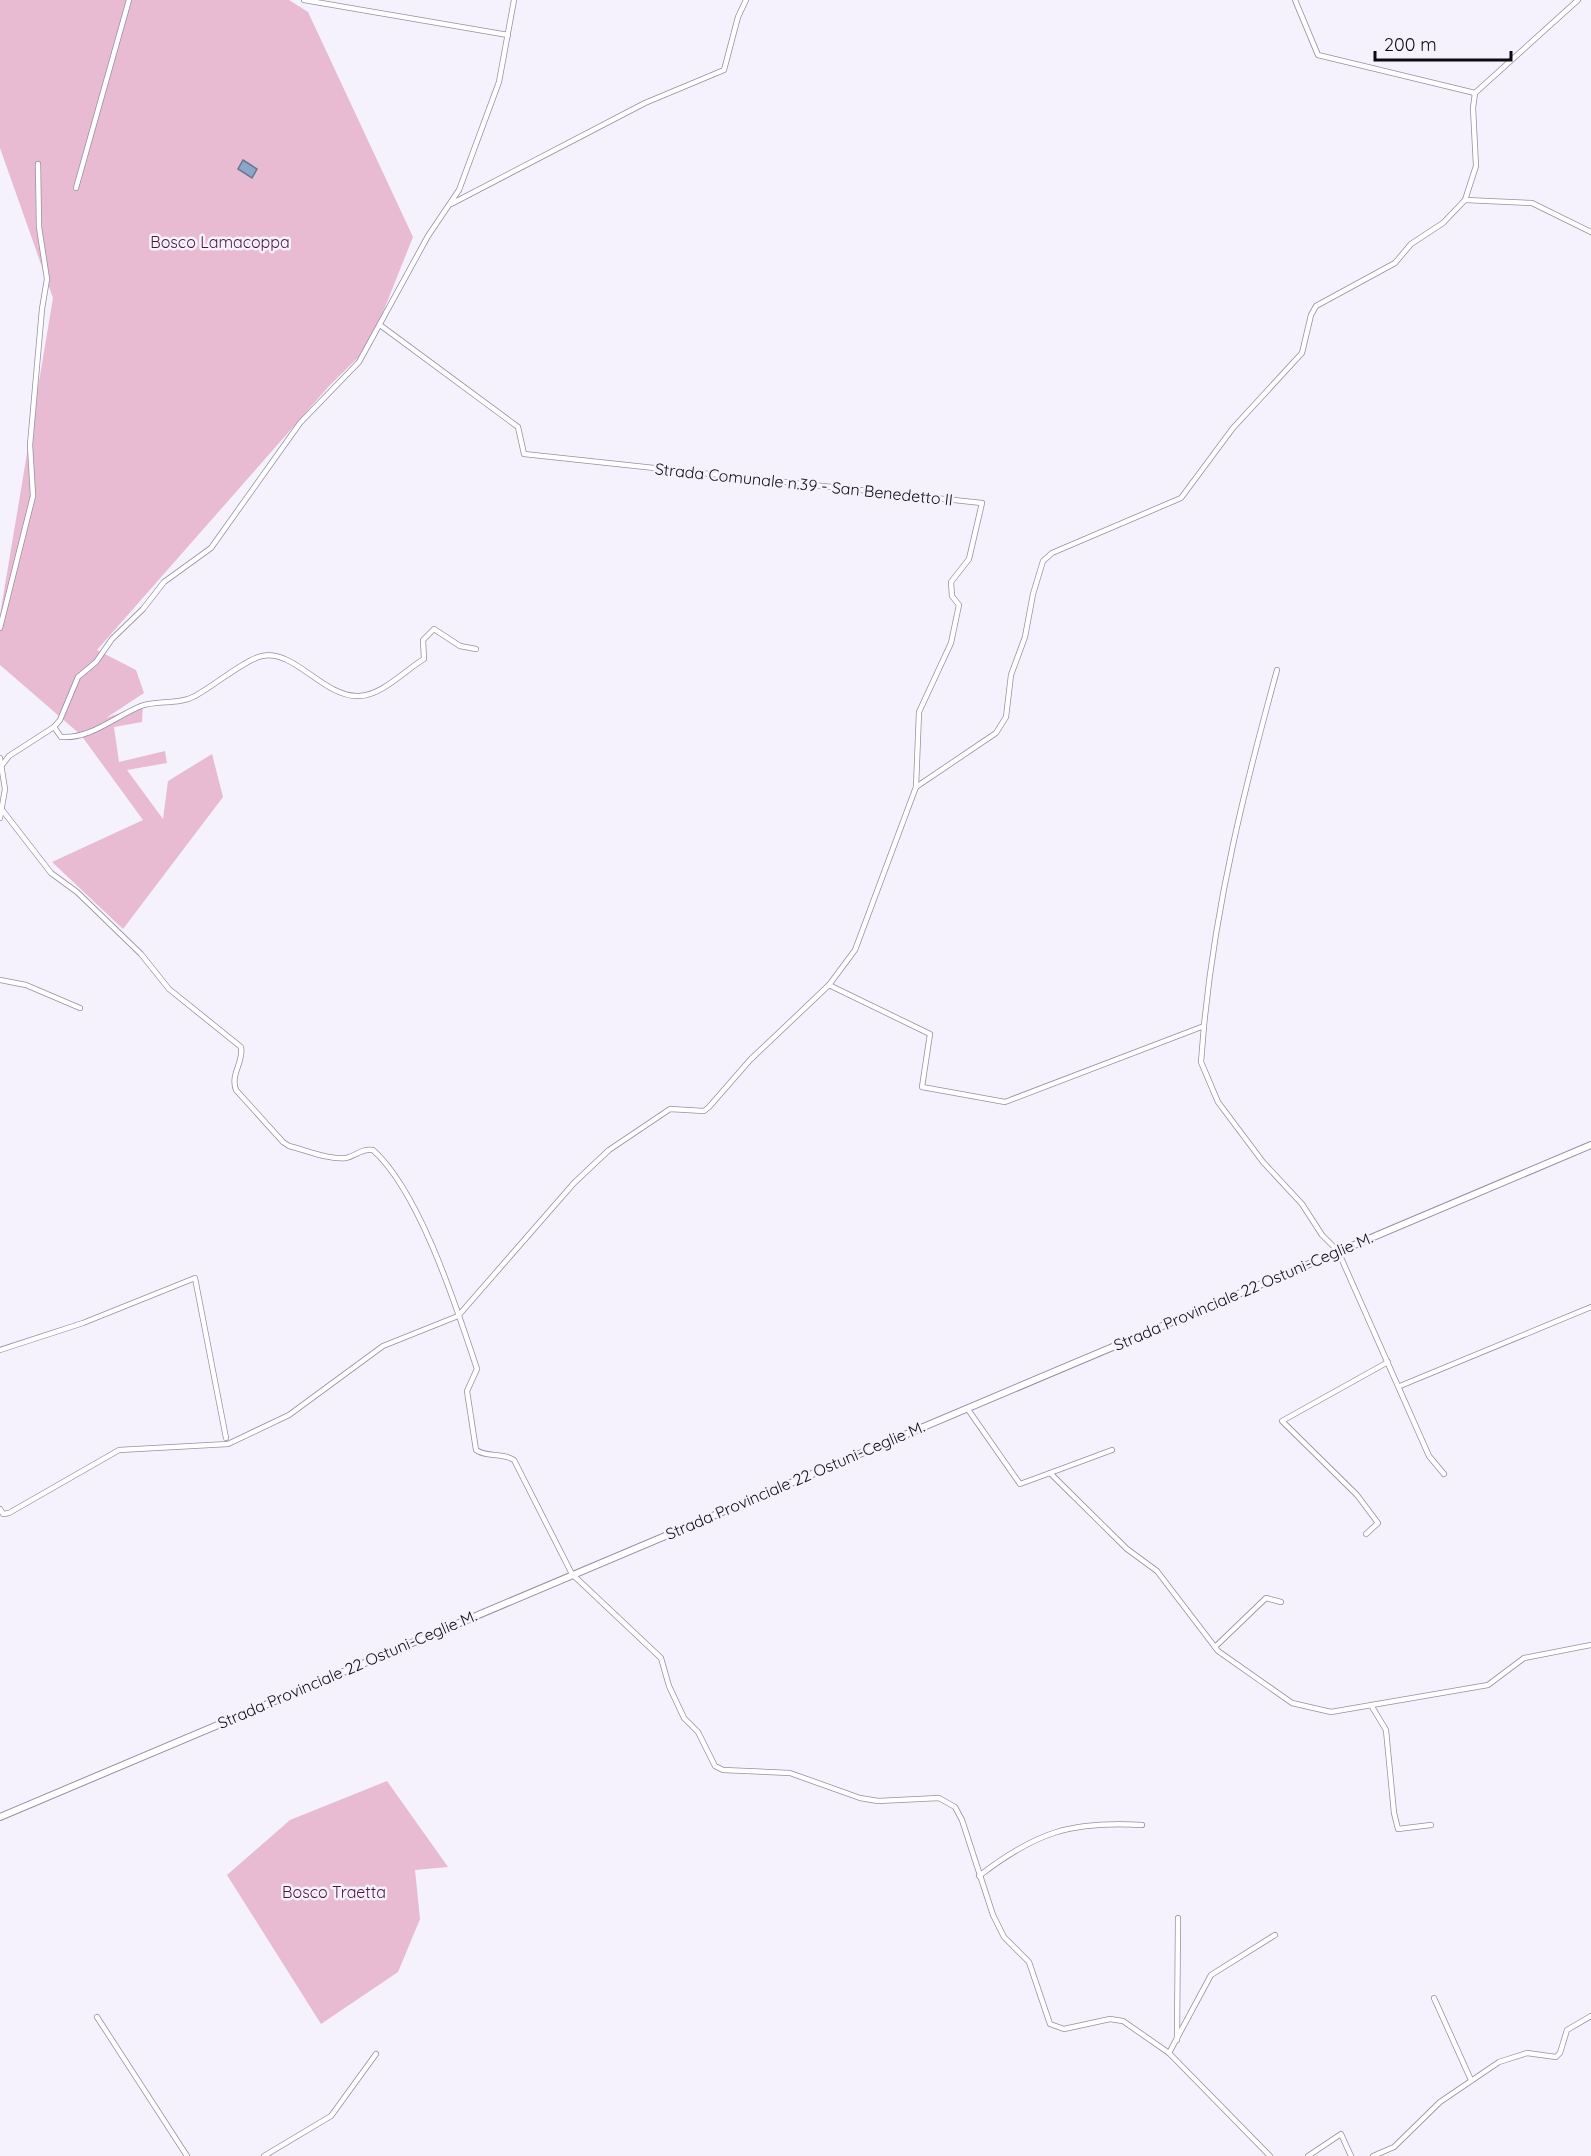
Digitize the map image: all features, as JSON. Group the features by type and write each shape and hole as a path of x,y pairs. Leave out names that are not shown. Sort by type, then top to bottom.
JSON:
{"main road":[{"name":"Strada Provinciale 22 Ostuni-Ceglie M.","path":"0,1817 1591,1145"}],"street":[{"path":"76,188 129,0"},
{"path":"303,0 508,35"},
{"path":"3,764 9,756 54,727 60,720 78,677 96,662 112,639 143,609 165,582 201,558 211,548 300,423 359,362 428,236 459,190 490,112 499,82 514,0"},
{"path":"449,205 645,103 724,70 738,17 746,0"},
{"path":"1295,0 1318,55 1475,93"},
{"path":"0,1509 3,1514 9,1513 119,1450 228,1444 289,1415 383,1346 458,1316 588,1168 609,1150 645,1128 664,1111 675,1108 704,1111 709,1107 750,1060 829,985 855,950 916,787 996,733 1006,717 1011,675 1025,637 1033,594 1043,561 1052,554 1181,498 1233,428 1302,353 1311,315 1316,306 1395,263 1411,244 1443,224 1465,200 1476,166 1473,108 1475,93 1578,0"},
{"path":"0,628 33,496 30,445 42,309 47,279 39,227 38,164"},
{"path":"459,190 462,195 467,194"},
{"path":"1465,200 1532,203 1591,232"},
{"name":"Strada Comunale n.39 - San Benedetto II","path":"380,326 518,427 524,454 982,503 969,559 951,582 952,596 959,605 951,643 919,712 916,787"},
{"path":"54,727 61,736 81,735 143,705 192,698 261,656 279,656 337,691 358,696 389,684 424,659 423,640 434,629 460,646 476,649"},
{"path":"1277,670 1241,802 1223,888 1210,964 1201,1062 1218,1102 1263,1161 1302,1204 1322,1235 1338,1251 1400,1386 1429,1456 1444,1474"},
{"path":"0,758 3,764 5,789 0,818"},
{"path":"3,811 51,873 77,892 141,954 153,973 175,994 241,1047 242,1053 233,1080 236,1090 283,1142 289,1146 334,1158 347,1158 365,1149 377,1154 403,1188 437,1256 477,1369 467,1391 476,1450 481,1453 507,1455 514,1460 572,1574 660,1658 669,1686 684,1718 698,1732 715,1766 723,1770 789,1773 860,1798 878,1801 939,1798 948,1801 962,1820 979,1876 993,1915 1004,1937 1029,1962 1050,2024 1064,2030 1110,2019 1123,2021 1169,2053 1269,2156"},
{"path":"0,980 26,985 80,1008"},
{"path":"829,985 930,1034 922,1087 1005,1102 1204,1026"},
{"path":"0,1350 83,1323 195,1278 226,1438"},
{"path":"1400,1386 1591,1307"},
{"path":"1365,1534 1378,1523 1357,1495 1282,1421 1388,1362"},
{"path":"967,1408 1020,1484 1112,1450"},
{"path":"1050,1473 1127,1549 1157,1571 1215,1647 1292,1703 1331,1712 1488,1684 1524,1658 1591,1645"},
{"path":"1215,1647 1266,1598 1281,1602"},
{"path":"1371,1705 1386,1730 1394,1813 1398,1829 1431,1825"},
{"path":"979,1876 1023,1845 1062,1829 1093,1823 1142,1825"},
{"path":"1178,1918 1178,2040"},
{"path":"1169,2053 1211,1975 1275,1935"},
{"path":"1434,1998 1471,2080"},
{"path":"1373,2156 1394,2147 1429,2111 1471,2080 1514,2056 1527,2053 1556,2057 1560,2053 1567,2030 1591,2016"},
{"path":"97,2017 187,2156"},
{"path":"264,2156 330,2116 376,2054"},
{"path":"1308,2156 1341,2134 1351,2156"}],"green space":[{"name":"Bosco Lamacoppa","path":"0,0 289,0 308,12 413,237 369,347 330,385 97,650 136,670 144,693 106,718 143,705 142,722 114,727 119,762 165,751 167,763 127,770 163,819 168,781 212,754 223,797 123,929 52,862 143,820 81,735 0,665 0,615 53,298 0,148"},
{"name":"Bosco Traetta","path":"387,1781 448,1867 415,1870 420,1919 398,1972 321,2024 227,1875 290,1820"}],"water":[{"path":"243,160 257,169 252,178 238,169"}]}
